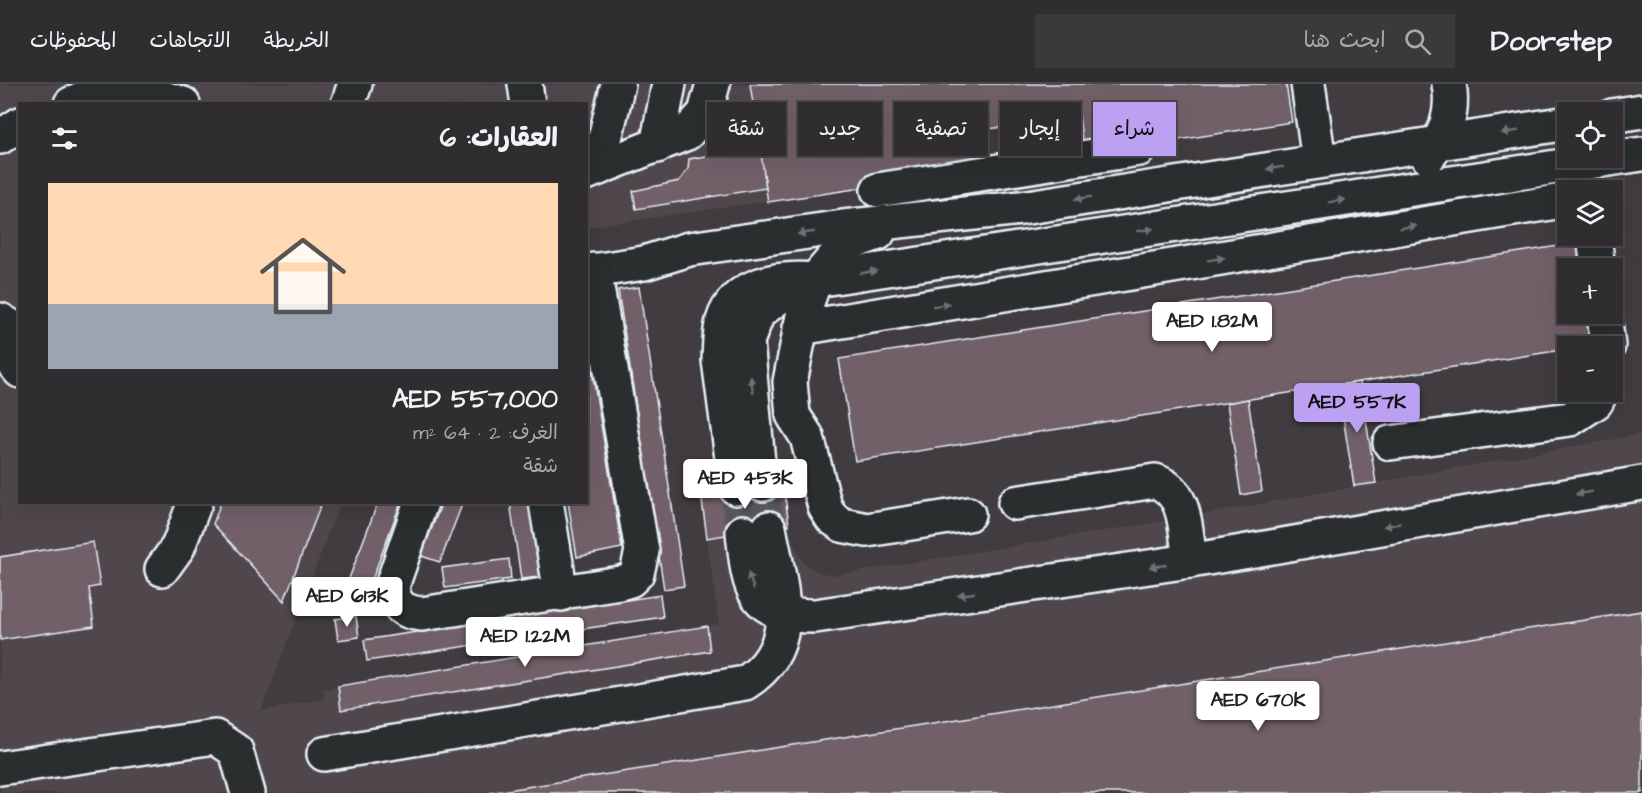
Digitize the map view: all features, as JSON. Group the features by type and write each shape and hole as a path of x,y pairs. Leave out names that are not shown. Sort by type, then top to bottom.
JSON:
{"lane":[{"path":"349,102 355,84"},
{"path":"525,84 528,102"},
{"path":"590,165 594,84"},
{"path":"590,165 618,84"},
{"path":"657,146 669,84"},
{"path":"590,165 657,146 687,133 697,124 710,100 713,84"},
{"path":"1308,84 1319,161"},
{"path":"1400,191 1438,144 1449,122 1452,98 1449,84"},
{"path":"74,102 81,98 116,93 157,97 176,102"},
{"path":"1623,114 1642,111"},
{"path":"0,137 18,125"},
{"path":"420,504 394,575 393,598 399,608 410,613 422,614 561,594 630,580 642,562 642,551 590,271 644,263 689,249 843,227 1021,208 1557,125"},
{"path":"923,220 845,245 815,280 795,293 779,297 758,313 752,325 747,355 754,393 752,478 719,360 723,321 733,302 743,293 770,282 795,278 815,280 1400,191 1587,177 1642,154"},
{"path":"878,190 1093,156"},
{"path":"1016,167 1021,208"},
{"path":"800,328 1557,202"},
{"path":"815,280 800,328 796,360 809,379 813,416 807,437 825,507 832,518 842,525 867,530 968,514"},
{"path":"0,320 18,331"},
{"path":"0,348 18,369"},
{"path":"1390,443 1569,419 1596,402"},
{"path":"1015,503 1155,481 1166,484 1175,492 1180,502 1190,561"},
{"path":"756,530 748,579 757,597 768,608 800,616 832,614 1190,561 1642,483"},
{"path":"162,568 178,547 194,504"},
{"path":"546,504 561,594"},
{"path":"324,754 736,686 754,677 773,656 784,628 784,613"},
{"path":"0,768 215,737 236,751 248,793"}],"shaded area":[{"path":"0,84 1286,84 1292,122 1176,140 1176,102 1093,102 1093,154 1084,155 1081,135 1081,102 1000,102 1000,127 988,129 988,102 894,102 894,156 974,156 976,171 588,227 588,102 18,102 18,504 340,504 261,711 324,699 323,689 719,624 707,538 789,525 794,546 805,564 818,572 835,575 1183,518 1642,434 1642,793 0,793"}],"building":[{"path":"750,84 1286,84 1292,122 1176,140 1176,102 1093,102 1093,154 1084,155 1081,102 1000,102 1000,127 988,129 988,102 894,102 894,156 974,156 976,171 768,202 761,156 786,156 786,102 753,102"},
{"path":"707,156 761,156 766,188 636,209 633,191 679,181 688,169 689,159"},
{"path":"1558,246 1577,246 1579,258 1557,258 1557,324 1589,324 1591,336 1557,336 1557,351 855,461 839,359"},
{"path":"639,287 684,586 664,589 618,290"},
{"path":"588,348 622,548 577,557 568,504 588,504"},
{"path":"1360,382 1376,483 1354,486 1338,385"},
{"path":"1248,399 1262,491 1241,495 1227,403"},
{"path":"783,481 789,525 707,538 701,494"},
{"path":"220,504 321,504 284,601 213,524"},
{"path":"377,504 400,504 360,612 339,605"},
{"path":"441,504 462,504 440,562 421,556"},
{"path":"510,504 529,504 540,577 521,579"},
{"path":"93,542 100,586 89,588 94,626 0,640 0,557"},
{"path":"509,559 511,579 445,588 442,568"},
{"path":"660,595 663,617 367,661 364,640"},
{"path":"1642,611 1642,793 489,793"},
{"path":"356,616 359,637 338,640 335,619"},
{"path":"707,626 710,651 341,710 338,686"}],"tunnel":[{"path":"763,484 769,528"},
{"path":"736,488 743,532"}]}
